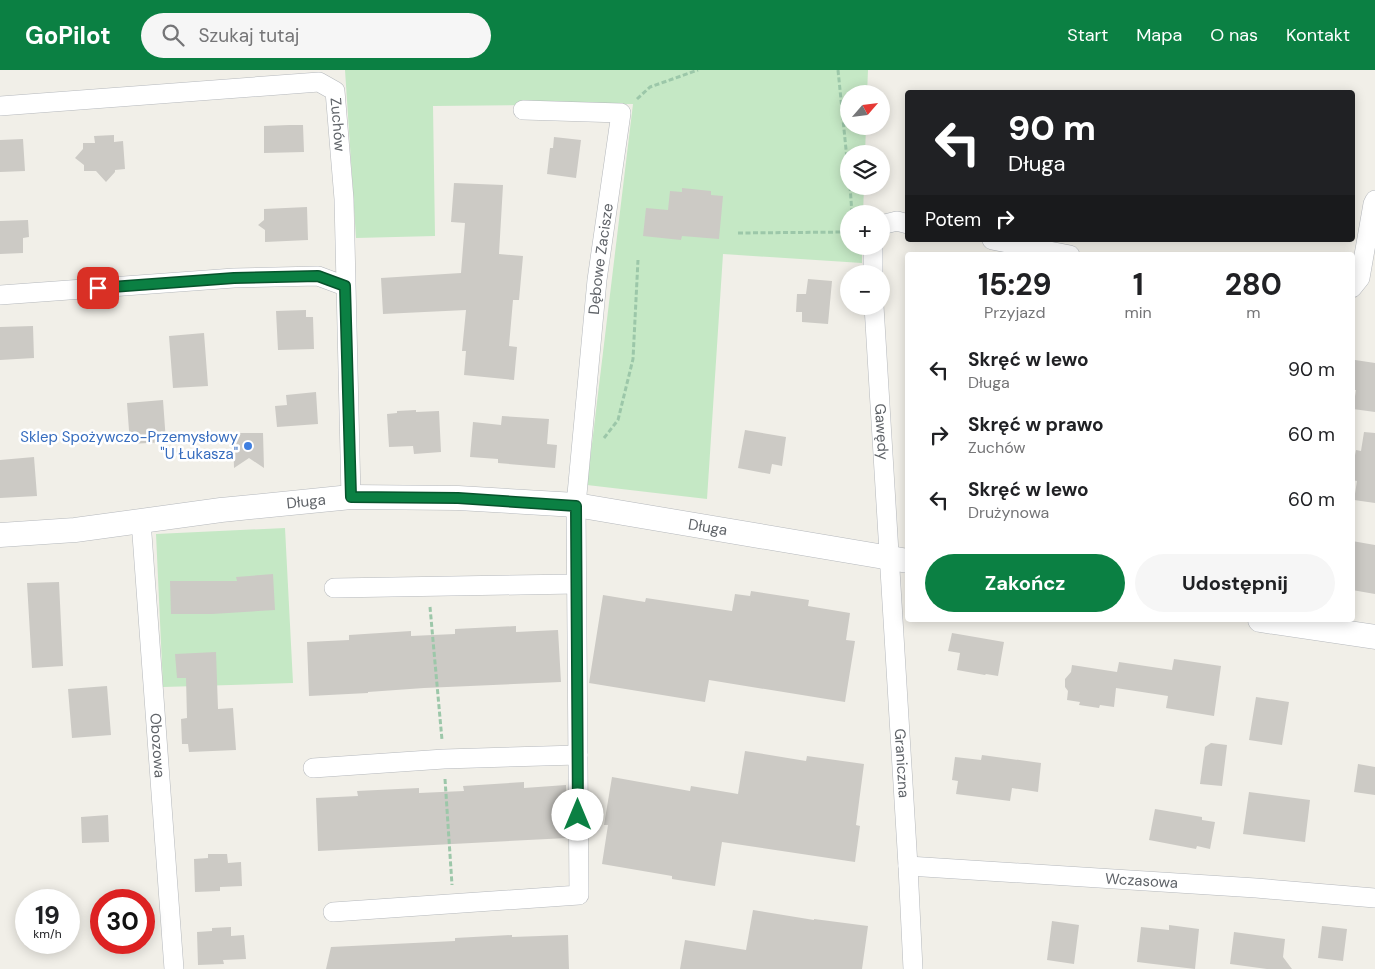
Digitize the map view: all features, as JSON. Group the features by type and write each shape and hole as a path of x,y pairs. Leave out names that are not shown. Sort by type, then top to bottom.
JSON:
{"street":[{"name":"Zuchów","path":"0,106 319,82 335,91 344,199 351,497"},
{"path":"523,110 622,113"},
{"name":"Dębowe Zacisze","path":"453,904 579,895 576,506 597,280 622,113"},
{"path":"1355,284 1360,278 1375,200"},
{"path":"890,223 905,223"},
{"path":"1002,242 1054,252"},
{"path":"0,295 234,278 318,276 345,286"},
{"name":"Gawędy","path":"875,315 898,559"},
{"name":"Długa","path":"0,535 75,530 221,510 351,497 458,498 576,506 898,559"},
{"name":"Obozowa","path":"142,521 174,969"},
{"name":"Graniczna","path":"898,559 913,969"},
{"path":"334,588 576,584"},
{"path":"1289,622 1375,637"},
{"path":"313,768 444,759 578,755"},
{"name":"Wczasowa","path":"908,866 1256,888 1375,898"},
{"path":"333,912 453,904"}],"path":[{"path":"622,113 650,87 698,70"},
{"path":"838,70 846,145"},
{"path":"738,233 840,232"},
{"path":"602,442 618,420 633,359 638,260"},
{"path":"428,586 444,759 453,904"}],"green space":[{"path":"345,70 868,70 867,85 840,85 840,135 866,135 865,145 840,145 840,195 864,195 863,205 840,205 840,255 862,255 862,263 723,254 707,499 587,485 633,104 433,106 435,236 356,238"},
{"path":"285,528 293,683 163,687 156,534"}],"building":[{"path":"303,125 304,152 264,153 264,126"},
{"path":"114,135 114,142 123,141 125,169 115,170 106,182 96,171 84,171 84,165 75,158 83,149 83,143 95,143 94,136"},
{"path":"554,137 581,140 576,178 547,174 550,148 553,148"},
{"path":"23,139 25,171 0,172 0,140"},
{"path":"454,183 503,185 499,254 523,256 519,300 513,300 509,346 517,347 514,380 464,375 466,351 462,351 466,310 383,314 381,278 461,273 465,223 451,222"},
{"path":"682,188 711,191 711,195 723,196 719,239 682,236 681,240 643,236 646,208 668,210 670,191 682,192"},
{"path":"307,207 308,240 265,242 265,230 258,225 264,220 264,209"},
{"path":"28,220 29,237 23,238 23,253 0,254 0,221"},
{"path":"808,279 832,281 828,324 802,322 802,312 796,312 797,294 806,294"},
{"path":"306,310 306,317 313,317 314,349 278,350 276,311"},
{"path":"33,326 34,358 0,360 0,327"},
{"path":"204,333 208,386 173,388 169,336"},
{"path":"1355,360 1375,363 1375,412 1355,409"},
{"path":"316,392 318,424 277,427 275,406 287,405 286,395"},
{"path":"163,400 166,442 130,444 127,403"},
{"path":"416,410 416,412 439,411 441,452 414,454 413,446 389,447 387,414 397,413 397,411"},
{"path":"502,416 549,419 547,444 557,445 555,468 498,463 498,459 470,457 473,422 501,425"},
{"path":"745,430 786,437 782,466 772,464 770,474 738,468"},
{"path":"1364,432 1375,433 1375,503 1355,500 1357,481 1355,481 1355,455 1356,450 1361,451"},
{"name":"Sklep Spożywczo-Przemysłowy \"U Łukasza\"","path":"233,433 263,433 264,468 249,458 234,468"},
{"path":"34,457 37,496 0,498 0,460"},
{"path":"1355,542 1375,545 1375,594 1355,591"},
{"path":"273,574 275,610 212,614 171,614 170,581 237,581 236,577"},
{"path":"59,582 63,666 32,668 27,583"},
{"path":"751,591 809,600 808,606 850,613 846,640 855,641 845,702 709,680 705,702 589,683 603,595 645,602 646,598 732,611 735,594 750,596"},
{"path":"516,626 516,632 558,630 561,682 424,688 309,696 307,642 349,640 349,635 411,631 411,636 455,634 455,629"},
{"path":"952,633 1004,642 998,676 957,670 960,653 948,651"},
{"path":"216,652 218,709 233,708 236,750 189,752 188,744 182,744 181,719 187,718 186,678 177,678 175,654"},
{"path":"1174,659 1221,666 1214,716 1166,708 1168,696 1116,688 1114,707 1100,705 1099,708 1079,705 1080,702 1067,700 1068,691 1065,687 1065,679 1071,672 1072,665 1117,672 1119,662 1172,670"},
{"path":"107,686 111,735 72,738 68,689"},
{"path":"1256,697 1289,702 1282,745 1249,740"},
{"path":"1211,743 1227,745 1222,786 1200,784 1205,747"},
{"path":"745,751 806,761 807,756 864,764 856,825 860,826 855,862 722,842 715,886 672,879 672,876 602,864 608,825 604,825 612,777 690,791 691,786 738,794"},
{"path":"982,755 1041,763 1038,792 1012,788 1010,801 956,794 958,781 952,780 955,757 981,760"},
{"path":"1358,764 1375,767 1375,795 1354,792"},
{"path":"524,782 524,788 566,785 567,838 318,851 316,798 358,796 357,791 419,788 419,793 464,791 463,786"},
{"path":"1249,792 1310,800 1305,842 1243,834"},
{"path":"1155,809 1202,817 1202,820 1215,822 1210,849 1197,846 1196,849 1149,840"},
{"path":"108,815 109,842 82,843 81,817"},
{"path":"208,854 227,854 228,863 241,862 242,886 220,887 220,891 195,892 194,859 208,858"},
{"path":"753,910 868,926 862,969 680,969 685,940 746,950"},
{"path":"1052,921 1079,925 1074,964 1047,960"},
{"path":"1169,925 1199,929 1195,969 1137,962 1141,927 1169,930"},
{"path":"1322,926 1347,929 1343,961 1318,958"},
{"path":"231,927 231,936 244,935 246,959 223,960 224,964 198,965 197,932 212,931 212,928"},
{"path":"1234,932 1285,939 1283,957 1292,969 1267,969 1230,964"},
{"path":"512,935 512,937 568,935 569,969 326,969 331,947 455,941 455,938"}],"place":[{"name":"Sklep Spożywczo-Przemysłowy \"U Łukasza\"","path":"248,446"}],"route":[{"path":"98,288 234,278 318,276 345,286 351,497 458,498 576,506 578,815"}]}
